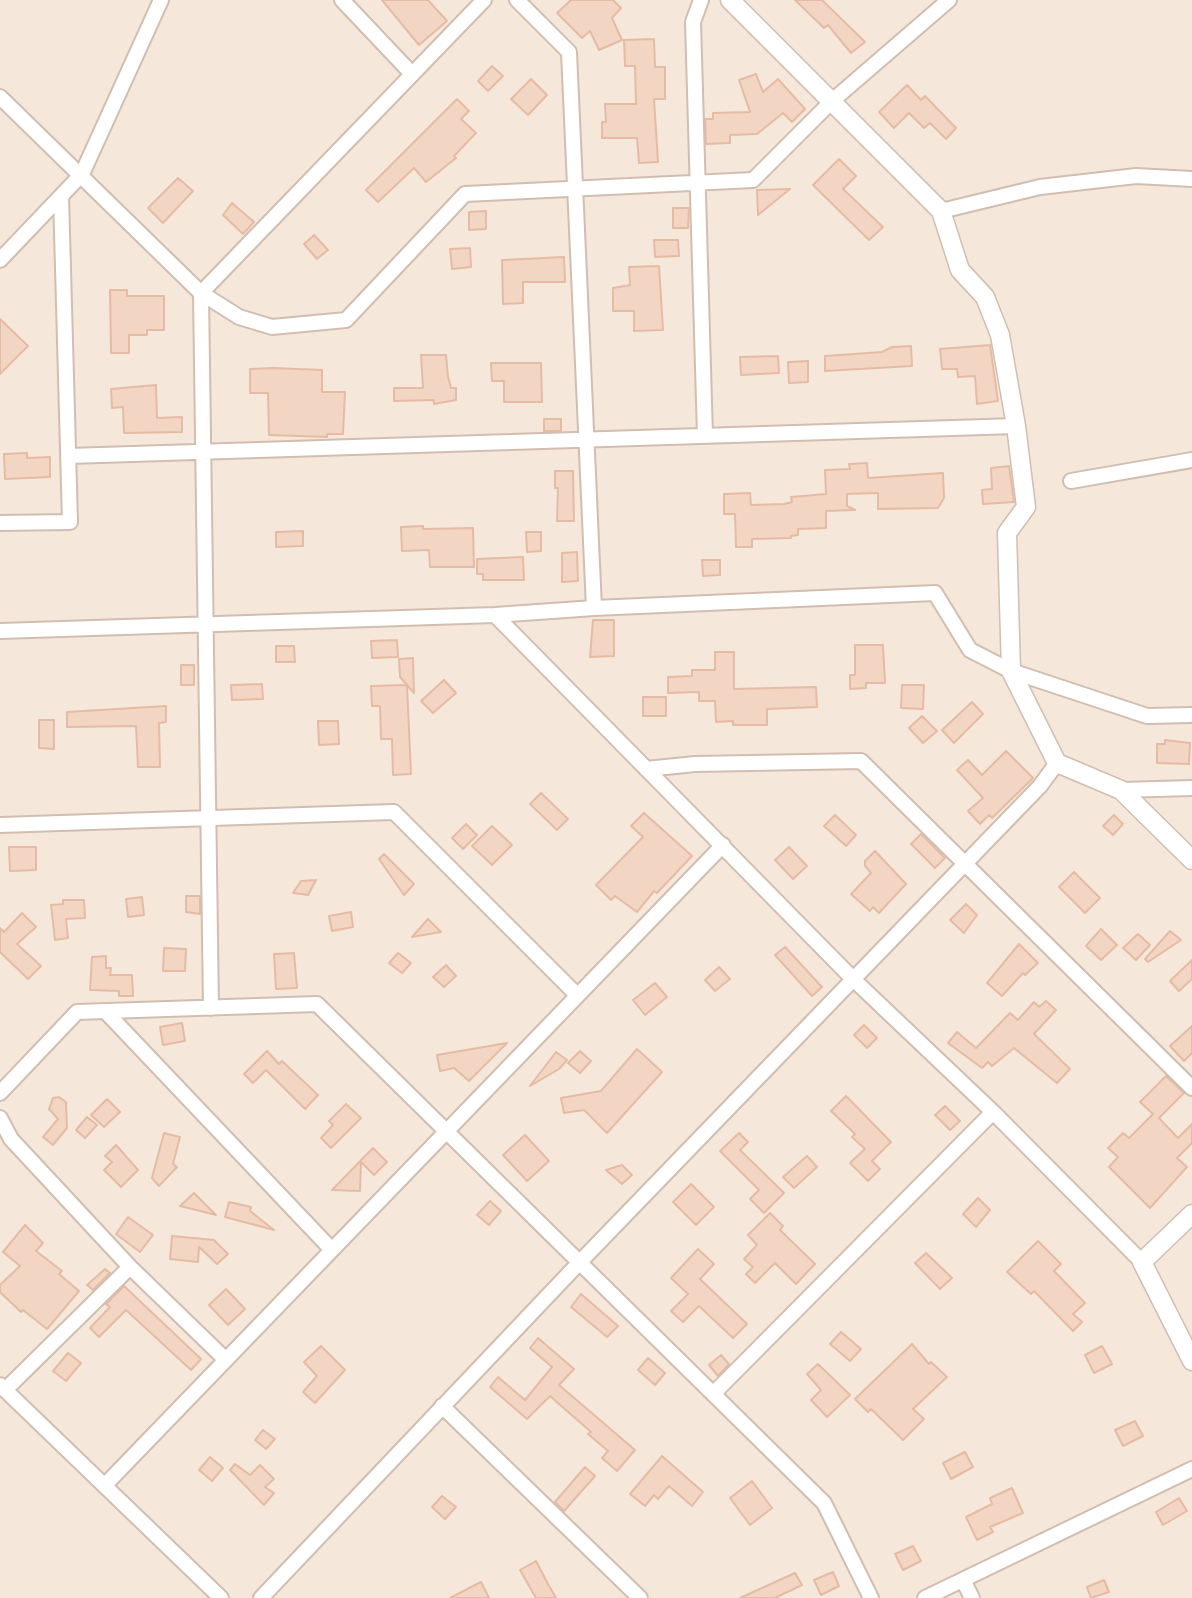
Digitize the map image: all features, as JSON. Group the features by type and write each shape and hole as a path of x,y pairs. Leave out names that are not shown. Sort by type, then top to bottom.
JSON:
{"street":[{"path":"0,260 82,174 161,0"},
{"path":"341,0 412,74"},
{"path":"211,1008 201,293 484,0"},
{"path":"517,0 569,52 584,441 594,608"},
{"path":"701,0 693,22 705,436"},
{"path":"730,0 942,211 960,270 985,297 1000,335 1016,426 1026,507 1007,533 1011,671 1057,763 1121,790 1192,860"},
{"path":"0,97 82,174 201,293 239,317 272,327 346,320 465,194 753,180 832,102 949,0"},
{"path":"942,211 1040,187 1136,176 1192,179"},
{"path":"0,523 71,522 61,196"},
{"path":"69,456 1016,426"},
{"path":"1071,481 1192,460"},
{"path":"0,631 495,615 935,593 970,650 1011,671 1147,716 1192,715"},
{"path":"495,615 853,979 993,1112 1142,1262 1192,1361"},
{"path":"646,769 695,764 861,761 1101,995 1192,1088"},
{"path":"261,1598 578,1264 1040,786 1057,763"},
{"path":"1121,790 1192,788"},
{"path":"0,825 394,812 577,995"},
{"path":"106,1485 723,845"},
{"path":"0,1094 78,1012 317,1004 447,1130 578,1264 824,1503 871,1598"},
{"path":"106,1012 332,1250"},
{"path":"713,1394 993,1112"},
{"path":"0,1118 11,1139 130,1267 226,1360"},
{"path":"1142,1262 1192,1214"},
{"path":"130,1267 2,1388 221,1598"},
{"path":"442,1406 640,1598"},
{"path":"925,1598 1192,1469"},
{"path":"963,1580 972,1598"}],"shaded area":[{"path":"0,0 1192,0 1192,1598 0,1598"}],"building":[{"path":"382,0 428,0 447,21 419,45"},
{"path":"571,0 613,0 621,8 612,18 622,40 599,50 590,31 582,38 557,13"},
{"path":"795,0 822,0 865,42 851,53 828,25 824,28"},
{"path":"654,39 655,67 665,67 665,99 654,99 658,162 639,163 637,138 602,138 602,122 606,122 605,104 636,104 635,66 625,66 624,40"},
{"path":"492,66 503,76 488,91 478,81"},
{"path":"756,74 763,92 778,79 805,109 792,122 783,113 757,134 730,135 730,143 706,144 705,119 713,119 713,113 750,112 739,80"},
{"path":"531,79 547,95 528,115 511,99"},
{"path":"907,85 921,100 925,96 956,128 946,139 930,123 924,128 909,113 894,128 879,112"},
{"path":"457,99 469,111 461,119 476,133 454,156 456,158 426,182 414,168 378,202 366,190"},
{"path":"839,159 856,176 843,189 883,227 869,240 813,185"},
{"path":"178,178 193,191 163,223 148,208"},
{"path":"790,189 758,215 757,190"},
{"path":"232,203 254,222 243,234 223,215"},
{"path":"673,208 689,208 688,228 673,228"},
{"path":"486,211 486,229 469,230 469,212"},
{"path":"314,235 328,250 317,259 304,244"},
{"path":"654,240 678,240 679,256 655,257"},
{"path":"470,248 471,267 452,269 450,249"},
{"path":"564,257 565,282 523,282 523,303 503,304 502,260"},
{"path":"659,266 663,330 634,331 634,311 613,311 613,288 630,285 629,267"},
{"path":"110,290 127,290 127,296 164,296 164,330 147,330 147,335 129,335 129,353 111,353"},
{"path":"0,319 28,346 0,374"},
{"path":"990,345 998,401 977,404 975,376 958,377 957,369 942,369 940,349"},
{"path":"911,346 912,366 825,371 825,356 882,352 892,347"},
{"path":"421,355 446,355 448,377 451,388 456,388 456,400 434,404 434,400 394,401 394,388 423,388"},
{"path":"778,356 779,373 741,375 740,357"},
{"path":"808,361 808,382 789,383 788,362"},
{"path":"491,363 541,363 542,402 504,402 504,381 492,381"},
{"path":"250,369 322,370 322,392 345,392 343,434 327,434 327,437 269,435 268,393 250,393"},
{"path":"156,385 157,418 182,417 182,432 124,433 123,407 112,408 111,389"},
{"path":"544,419 561,419 561,431 544,431"},
{"path":"27,453 27,458 50,457 50,477 5,479 4,454"},
{"path":"867,463 868,478 943,473 944,498 938,508 878,509 878,493 847,494 847,506 855,510 826,511 826,528 798,529 798,535 791,538 752,539 752,547 736,547 735,514 724,514 724,494 750,493 751,505 784,504 792,502 791,497 826,494 825,470 850,469 849,464"},
{"path":"1009,466 1014,502 983,504 982,490 992,489 991,468"},
{"path":"555,471 573,471 574,521 557,521 558,488 555,488"},
{"path":"423,526 423,529 473,528 474,567 430,567 429,550 402,551 401,527"},
{"path":"303,531 303,546 276,547 276,532"},
{"path":"526,532 541,532 541,551 527,552"},
{"path":"577,552 578,581 562,582 562,553"},
{"path":"523,557 524,580 483,580 483,574 477,574 477,559"},
{"path":"702,560 720,560 720,575 703,576"},
{"path":"593,620 614,620 614,656 590,657"},
{"path":"397,640 398,657 372,658 371,641"},
{"path":"855,645 883,645 885,683 866,683 866,688 850,689 850,675 855,675"},
{"path":"276,646 294,646 295,662 276,662"},
{"path":"715,652 734,652 734,689 816,687 817,707 767,709 767,725 733,725 733,721 716,722 715,701 699,701 699,692 668,693 668,677 692,676 692,670 715,670"},
{"path":"413,658 414,693 400,677 399,659"},
{"path":"181,665 194,665 194,685 181,685"},
{"path":"444,680 456,693 433,713 421,701"},
{"path":"262,684 263,699 232,700 231,685"},
{"path":"407,685 411,774 393,775 392,739 381,739 380,706 372,706 371,686"},
{"path":"902,685 924,685 923,709 901,708"},
{"path":"643,697 666,697 666,716 643,716"},
{"path":"972,702 983,714 954,743 942,730"},
{"path":"166,706 166,722 159,723 160,767 138,767 136,726 67,727 67,712"},
{"path":"922,716 937,731 923,743 909,728"},
{"path":"39,720 54,720 54,749 39,748"},
{"path":"318,721 338,721 339,744 319,745"},
{"path":"1165,740 1190,743 1189,764 1157,763 1157,744 1165,744"},
{"path":"1006,751 1033,778 992,818 989,815 980,824 968,811 983,798 957,770 968,760 982,775"},
{"path":"541,793 568,819 557,830 530,804"},
{"path":"644,813 692,856 657,893 654,891 637,912 615,896 611,900 596,885 643,837 631,826"},
{"path":"835,815 856,835 846,846 824,826"},
{"path":"1114,815 1123,824 1113,835 1103,826"},
{"path":"466,824 477,835 463,849 452,838"},
{"path":"492,826 512,845 492,865 472,846"},
{"path":"921,834 945,858 935,868 911,844"},
{"path":"9,847 36,847 36,870 10,871"},
{"path":"789,847 807,866 793,879 775,860"},
{"path":"875,851 906,884 879,913 873,907 870,911 851,894 871,873 865,866 865,861"},
{"path":"384,854 414,884 404,895 379,859"},
{"path":"1074,872 1100,898 1085,913 1059,887"},
{"path":"316,880 308,895 293,893 301,881"},
{"path":"186,896 200,896 200,914 186,912"},
{"path":"142,897 144,915 128,917 126,899"},
{"path":"63,900 84,900 85,918 66,919 68,938 55,940 51,905 63,904"},
{"path":"966,904 977,915 964,933 950,920"},
{"path":"351,912 353,927 332,931 329,916"},
{"path":"22,913 36,927 17,944 41,966 28,979 0,952 0,928 4,932"},
{"path":"428,919 441,932 412,937"},
{"path":"1101,929 1117,945 1101,960 1086,946"},
{"path":"1170,931 1181,940 1148,962 1145,959"},
{"path":"1138,934 1150,945 1136,960 1123,948"},
{"path":"1019,944 1038,963 1025,975 1023,973 1002,996 987,983"},
{"path":"785,947 822,987 812,996 775,955"},
{"path":"164,948 186,949 185,971 163,971"},
{"path":"294,953 297,988 276,989 274,954"},
{"path":"398,953 411,963 402,973 389,963"},
{"path":"106,956 106,968 111,968 110,975 132,975 133,996 119,996 119,991 90,990 92,957"},
{"path":"1192,960 1192,979 1179,991 1170,981"},
{"path":"446,965 456,976 444,987 433,977"},
{"path":"719,967 730,979 715,991 705,980"},
{"path":"655,983 667,997 645,1015 633,1000"},
{"path":"1046,1001 1056,1010 1034,1034 1070,1069 1057,1083 1014,1048 992,1066 988,1062 982,1068 948,1043 957,1032 976,1048 1010,1013 1018,1020 1034,1002 1039,1007"},
{"path":"182,1023 185,1041 163,1045 160,1027"},
{"path":"864,1025 877,1038 867,1048 854,1035"},
{"path":"1192,1026 1192,1053 1184,1061 1170,1046"},
{"path":"507,1043 469,1081 454,1068 440,1071 437,1055"},
{"path":"637,1049 662,1072 607,1133 584,1110 564,1113 561,1098 601,1091"},
{"path":"267,1051 279,1064 282,1061 318,1095 305,1109 266,1070 253,1083 244,1074"},
{"path":"580,1051 591,1061 580,1073 568,1063"},
{"path":"556,1052 567,1060 559,1069 530,1086"},
{"path":"1166,1076 1184,1093 1159,1118 1178,1138 1192,1124 1192,1143 1177,1158 1187,1167 1150,1208 1109,1167 1118,1157 1108,1148 1123,1133 1129,1138 1153,1114 1140,1102"},
{"path":"846,1096 891,1142 872,1161 880,1169 868,1181 850,1163 865,1149 852,1137 855,1134 831,1111"},
{"path":"59,1097 66,1102 67,1128 53,1145 43,1137 58,1119 49,1109 53,1098"},
{"path":"107,1099 120,1112 104,1127 91,1115"},
{"path":"346,1104 361,1118 331,1148 321,1138 333,1125 329,1121"},
{"path":"945,1106 960,1121 950,1130 935,1115"},
{"path":"87,1117 97,1125 85,1138 76,1130"},
{"path":"164,1133 180,1137 173,1164 177,1167 159,1186 152,1178"},
{"path":"739,1133 748,1142 740,1150 784,1193 764,1213 750,1199 759,1190 720,1151"},
{"path":"525,1135 549,1161 527,1181 503,1155"},
{"path":"116,1145 138,1170 121,1187 104,1170 112,1162 105,1156"},
{"path":"373,1148 387,1162 374,1175 361,1162 360,1191 332,1190"},
{"path":"807,1156 817,1167 794,1188 783,1177"},
{"path":"622,1165 632,1175 622,1184 606,1170"},
{"path":"691,1184 714,1207 696,1225 673,1202"},
{"path":"194,1193 216,1215 180,1206"},
{"path":"978,1198 990,1210 976,1227 963,1214"},
{"path":"490,1201 501,1211 489,1225 477,1215"},
{"path":"229,1202 251,1207 250,1211 274,1230 225,1217"},
{"path":"770,1213 783,1226 780,1230 815,1264 796,1284 775,1263 755,1283 746,1274 753,1267 744,1259 757,1245 748,1235"},
{"path":"128,1217 153,1235 140,1252 116,1234"},
{"path":"25,1225 43,1243 36,1251 62,1271 59,1274 79,1291 47,1329 23,1310 21,1312 0,1292 0,1285 20,1266 3,1252"},
{"path":"172,1236 214,1240 228,1254 217,1264 199,1247 198,1262 170,1259"},
{"path":"1038,1241 1061,1264 1054,1271 1085,1303 1073,1314 1082,1322 1073,1331 1034,1291 1031,1294 1007,1272"},
{"path":"698,1249 714,1264 700,1279 747,1324 733,1338 699,1306 683,1322 671,1311 688,1294 671,1278"},
{"path":"926,1253 952,1278 940,1289 915,1263"},
{"path":"105,1269 110,1273 93,1290 87,1285"},
{"path":"124,1286 201,1359 191,1370 126,1310 99,1337 90,1328 110,1307 106,1304"},
{"path":"226,1289 245,1309 228,1325 209,1305"},
{"path":"581,1294 618,1326 607,1337 571,1307"},
{"path":"841,1332 861,1349 850,1361 830,1344"},
{"path":"538,1338 574,1369 559,1385 635,1450 617,1471 602,1458 608,1451 550,1396 527,1419 490,1387 498,1377 525,1400 552,1367 530,1348"},
{"path":"912,1344 929,1364 931,1362 947,1377 913,1409 924,1419 903,1440 871,1409 868,1412 855,1399"},
{"path":"321,1346 345,1370 315,1403 303,1392 317,1376 304,1362"},
{"path":"1102,1346 1112,1364 1094,1373 1085,1355"},
{"path":"68,1353 81,1363 66,1381 53,1371"},
{"path":"721,1355 729,1364 718,1376 709,1365"},
{"path":"648,1358 665,1373 655,1385 638,1370"},
{"path":"818,1364 850,1395 827,1417 811,1400 821,1390 807,1374"},
{"path":"1135,1421 1143,1436 1123,1446 1115,1430"},
{"path":"263,1430 275,1439 266,1449 255,1440"},
{"path":"965,1452 973,1467 951,1479 943,1463"},
{"path":"662,1456 703,1492 692,1506 669,1486 658,1499 654,1495 645,1506 630,1494"},
{"path":"210,1457 223,1468 212,1481 199,1470"},
{"path":"235,1464 250,1475 260,1465 274,1479 265,1487 274,1493 264,1505 230,1470"},
{"path":"585,1467 595,1476 564,1511 555,1502"},
{"path":"752,1481 772,1508 750,1525 730,1498"},
{"path":"1012,1488 1023,1513 990,1527 993,1532 977,1540 966,1517 992,1504 990,1498"},
{"path":"442,1496 456,1507 445,1519 432,1507"},
{"path":"1179,1498 1187,1511 1163,1525 1156,1512"},
{"path":"913,1546 921,1561 903,1570 895,1554"},
{"path":"536,1561 556,1598 536,1598 520,1570"},
{"path":"833,1572 839,1586 821,1595 814,1580"},
{"path":"795,1573 802,1585 775,1598 740,1598"},
{"path":"1104,1580 1109,1592 1091,1598 1087,1587"},
{"path":"481,1582 489,1598 450,1598"}]}
